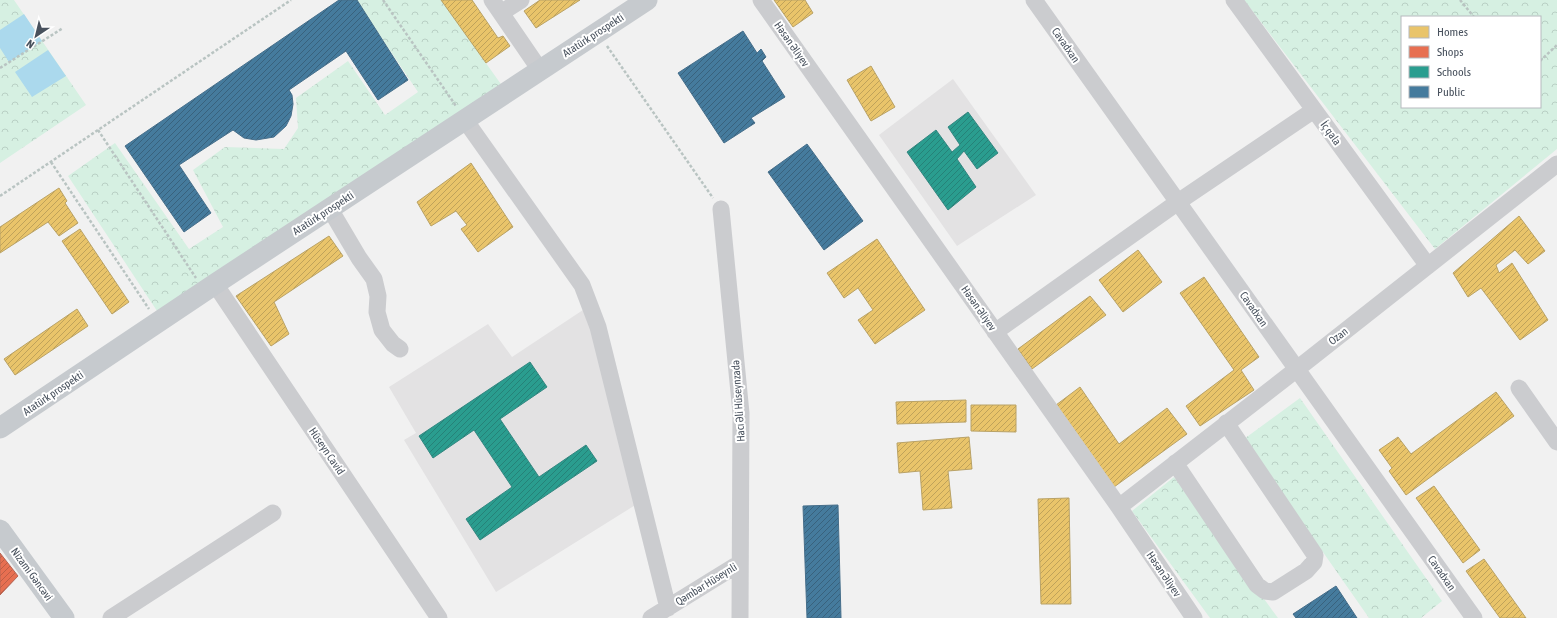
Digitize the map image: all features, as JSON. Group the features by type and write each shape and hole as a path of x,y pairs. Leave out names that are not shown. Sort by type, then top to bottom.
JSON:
{"main road":[{"name":"Atatürk prospekti","path":"0,428 330,208 647,0"},
{"name":"Nizami Gəncəvi","path":"0,530 64,618"}],"street":[{"path":"521,0 496,7 540,70"},
{"name":"Həsən Əliyev","path":"761,0 1119,506 1194,618"},
{"name":"Cavadxan","path":"1034,0 1474,618"},
{"name":"İç qala","path":"1234,0 1428,266"},
{"path":"995,332 1178,202 1314,110"},
{"path":"465,120 582,285 598,327 668,608"},
{"name":"Ozan","path":"1119,506 1297,369 1557,164"},
{"path":"330,208 359,258 374,280 378,296 377,312 382,330 393,344 400,349"},
{"name":"Hacı Əli Hüseynzadə","path":"721,209 741,413 740,618"},
{"name":"Hüseyn Cavid","path":"210,288 439,618"},
{"path":"1519,388 1557,442"},
{"path":"1175,463 1257,585 1265,591 1273,592 1306,571 1314,562 1315,555 1226,423"},
{"path":"112,618 273,513"},
{"name":"Qəmbər Hüseynli","path":"651,618 740,563"}],"path":[{"path":"0,196 291,0"},
{"path":"383,0 465,120"},
{"path":"1460,0 1473,16"},
{"path":"0,68 63,28"},
{"path":"598,32 721,209"},
{"path":"1541,60 1557,45"},
{"path":"98,130 210,288"},
{"path":"51,162 158,322"}],"shaded area":[{"path":"953,79 1036,195 957,246 879,135"},
{"path":"586,308 637,504 496,592 404,440 416,433 389,387 488,324 512,357"}],"green space":[{"path":"0,0 14,0 86,105 0,163"},
{"path":"356,0 441,0 503,87 161,317 68,176 115,143 189,249 223,227 193,170 225,147 284,149 298,128 296,98 348,61 385,115 418,92"},
{"path":"1244,0 1557,0 1557,149 1435,249"},
{"path":"1300,398 1442,601 1421,618 1369,618 1244,439"},
{"path":"1174,477 1278,618 1210,618 1132,511"}],"water":[{"path":"24,14 42,41 9,62 0,48 0,30"},
{"path":"48,50 66,76 32,97 15,72"}],"building: Homes":[{"path":"441,0 472,0 498,38 503,36 510,46 486,63"},
{"path":"540,0 580,0 536,28 524,11"},
{"path":"774,0 805,0 813,13 793,27"},
{"path":"871,66 895,107 871,121 847,80"},
{"path":"471,163 513,227 478,252 461,229 467,225 456,211 431,226 417,202"},
{"path":"59,188 67,201 65,203 78,223 59,236 48,222 0,253 0,227"},
{"path":"1519,216 1545,251 1528,264 1515,250 1496,265 1499,273 1512,263 1548,320 1520,340 1481,288 1468,297 1453,273"},
{"path":"80,229 129,302 112,314 62,241"},
{"path":"329,236 343,256 274,302 289,334 271,346 236,296"},
{"path":"877,239 925,310 875,344 858,320 873,310 858,288 844,298 827,273"},
{"path":"1138,250 1162,282 1123,312 1099,280"},
{"path":"1204,277 1259,357 1241,370 1254,390 1200,426 1186,406 1234,370 1180,293"},
{"path":"1090,296 1106,315 1032,369 1018,349"},
{"path":"77,309 88,326 15,375 4,359"},
{"path":"1080,387 1119,444 1167,408 1187,434 1114,487 1056,405"},
{"path":"1496,392 1514,416 1406,495 1389,471 1392,468 1379,450 1398,437 1411,454"},
{"path":"966,400 966,422 897,424 896,402"},
{"path":"971,405 1016,405 1016,432 971,431"},
{"path":"969,437 972,469 948,471 952,508 923,510 920,471 899,473 897,443"},
{"path":"1434,486 1480,550 1463,563 1416,498"},
{"path":"1069,498 1071,604 1041,604 1038,499"},
{"path":"1484,559 1526,618 1500,618 1466,571"}],"building: Shops":[{"path":"0,553 18,576 0,595"}],"building: Schools":[{"path":"968,112 998,153 977,169 964,151 957,159 976,187 948,210 907,152 936,130 952,152 960,145 948,127"},
{"path":"530,362 547,387 500,419 539,477 586,445 597,461 480,540 466,519 512,487 474,430 433,458 419,436"}],"building: Public":[{"path":"339,0 357,0 408,80 378,100 346,51 289,90 292,95 293,104 291,116 286,126 274,137 256,140 244,138 233,130 179,165 211,213 184,232 125,146"},
{"path":"743,31 757,53 761,49 766,57 762,61 785,97 751,118 755,123 724,143 678,73"},
{"path":"807,144 863,221 824,250 768,172"},
{"path":"838,505 841,618 807,618 803,506"},
{"path":"1336,586 1357,618 1296,618 1293,614"}]}
